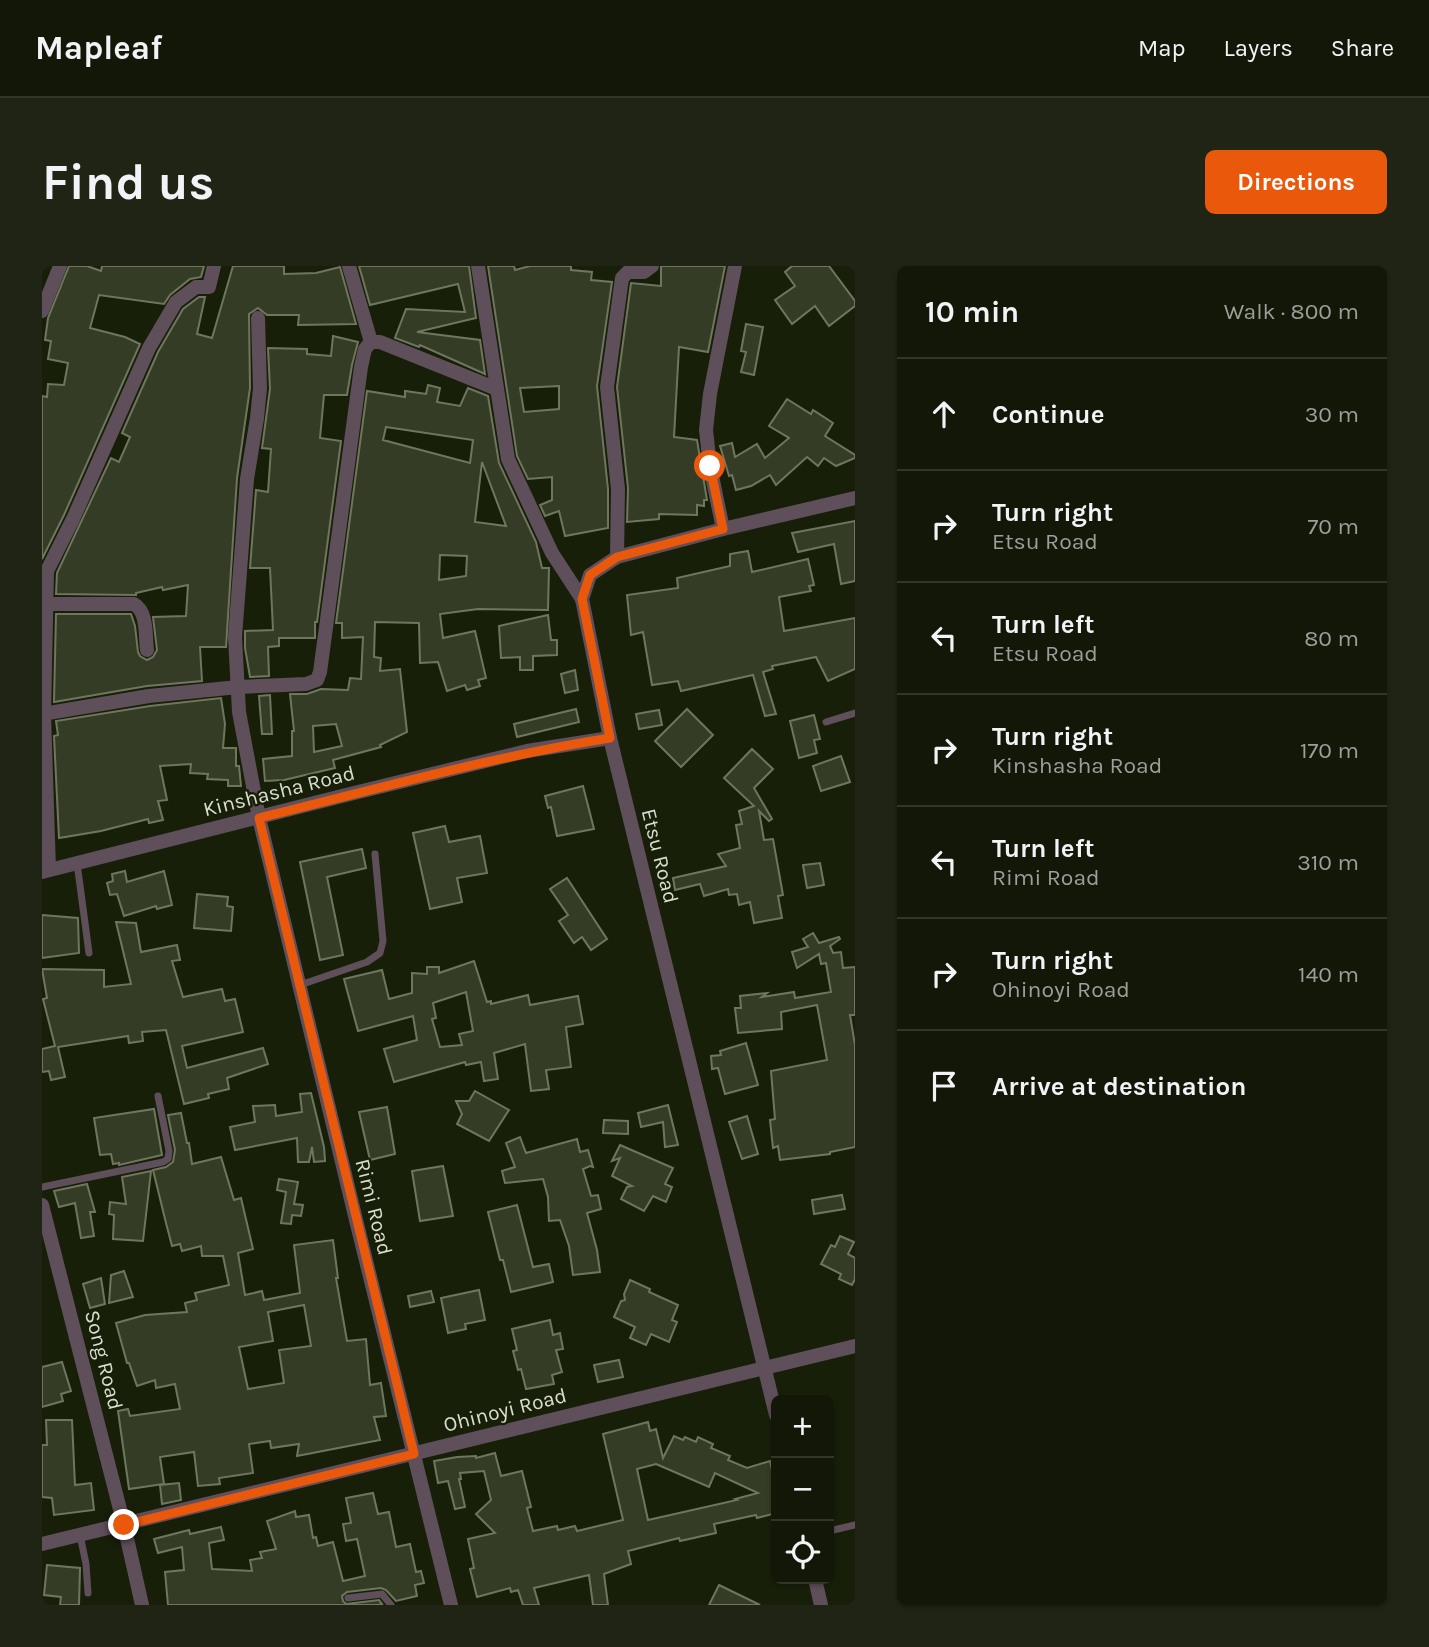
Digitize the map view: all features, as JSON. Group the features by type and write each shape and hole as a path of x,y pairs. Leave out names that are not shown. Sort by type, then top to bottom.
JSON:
{"street":[{"path":"43,304 60,266"},
{"path":"46,871 44,570 73,519 149,348 176,302 196,287 209,287 214,266"},
{"path":"349,266 371,342"},
{"path":"478,266 508,459 552,553 582,599"},
{"path":"617,557 618,489 607,387 622,278 628,272 644,272 652,266"},
{"path":"723,529 710,466 706,430 710,394 736,266"},
{"name":"Rimi Road","path":"258,318 260,388 247,479 236,624 239,712 259,818 451,1605"},
{"path":"43,714 149,696 238,687 306,684 317,680 365,349 371,342 380,342 497,389"},
{"path":"582,599 590,575 617,557 855,498"},
{"name":"Etsu Road","path":"582,599 610,738 771,1395"},
{"path":"45,604 134,604 140,607 143,615 147,650"},
{"name":"Kinshasha Road","path":"46,871 527,751 610,738"},
{"name":"Song Road","path":"42,1205 142,1605"},
{"name":"Ohinoyi Road","path":"42,1544 855,1346"},
{"path":"816,1584 821,1605"}],"lane":[{"path":"826,722 855,713"},
{"path":"300,985 367,962 380,953 383,941 375,854"},
{"path":"77,863 89,953"},
{"path":"42,1187 168,1159 158,1096"},
{"path":"834,1530 855,1525"},
{"path":"80,1535 88,1593"},
{"path":"348,1598 382,1594 391,1605"}],"building":[{"path":"69,266 87,266 101,271 102,266 204,266 201,277 190,279 170,295 164,304 99,295 90,328 140,344 42,559 42,396 47,397 48,384 64,385 68,363 48,359 51,341 45,340 48,318"},
{"path":"233,266 284,266 284,274 316,273 340,267 356,324 298,325 299,315 267,315 258,308 249,314 250,388 237,478 226,647 200,647 202,681 147,686 54,702 56,614 131,614 138,652 147,660 153,657 157,650 153,617 186,616 188,585 163,590 162,587 136,595 56,594 57,573 111,458 119,462 130,437 122,433 158,352 183,309 199,297 205,297 197,334 212,338"},
{"path":"359,266 469,266 476,318 417,332 480,340 485,374 420,345 419,347 395,338 406,309 465,312 458,284 370,305"},
{"path":"488,266 514,266 515,270 530,266 571,266 571,270 592,272 591,280 612,282 597,386 608,489 608,528 565,536 559,511 545,516 540,505 552,500 552,477 528,479 517,456","holes":["559,386 559,409 524,412 520,388"]},
{"path":"661,266 725,266 708,352 679,347 674,437 697,440 707,500 704,500 704,506 697,505 697,515 659,514 659,519 627,522 628,488 617,387 631,283 661,286"},
{"path":"792,266 829,266 855,301 855,306 829,326 815,306 792,324 775,300 795,286 785,272"},
{"path":"746,324 763,327 754,375 741,372 746,352 741,351"},
{"path":"333,336 358,342 347,395 324,395 320,438 341,441 315,638 279,638 279,646 268,647 269,676 250,677 245,631 273,630 270,568 250,568 256,490 268,492 271,449 262,448 270,389 268,348 307,349 307,354 331,356"},
{"path":"428,385 440,388 437,402 460,406 468,388 488,396 499,463 536,542 542,568 549,568 548,610 478,609 440,614 443,638 475,631 486,678 478,680 480,686 467,690 465,685 447,691 438,662 420,663 419,623 375,622 374,657 381,658 380,671 400,669 407,732 380,745 381,747 333,760 335,768 284,780 265,781 263,759 292,756 294,731 290,694 307,694 321,689 348,690 350,678 361,679 363,637 342,638 342,623 336,623 367,391 405,397 405,391 426,394","holes":["386,427 473,440 470,463 383,440","482,462 506,526 475,522","440,555 467,556 466,576 439,580","336,724 342,746 314,752 313,726"]},
{"path":"787,399 811,414 813,410 833,423 825,436 855,455 855,458 836,466 824,458 818,466 807,457 776,485 770,475 751,486 736,490 720,446 732,443 735,457 757,444 765,458 789,438 769,426"},
{"path":"855,521 855,581 841,584 834,544 798,552 792,533"},
{"path":"748,551 752,572 808,559 814,585 809,586 811,591 779,597 784,631 855,618 855,669 828,681 816,657 772,666 773,669 763,672 776,714 765,716 753,675 681,691 678,681 652,685 643,632 631,635 627,595 678,588 677,578 730,566 730,554"},
{"path":"548,615 551,640 557,640 557,655 533,656 533,670 520,670 520,657 501,658 499,626"},
{"path":"575,670 578,690 565,693 561,674"},
{"path":"270,695 272,734 262,734 259,696"},
{"path":"221,698 225,724 223,748 236,748 236,766 239,766 241,786 228,786 228,780 207,779 208,774 190,773 191,764 160,766 167,800 158,801 163,820 149,823 148,819 59,838 54,736 58,735 56,721"},
{"path":"576,709 579,722 517,737 514,724"},
{"path":"687,709 713,735 681,767 655,741"},
{"path":"659,710 662,725 639,729 636,714"},
{"path":"814,715 820,739 814,740 817,753 799,758 790,721"},
{"path":"752,749 773,769 754,788 772,819 769,821 759,811 764,840 773,839 783,895 778,896 782,918 754,923 750,902 739,905 737,894 729,895 728,889 704,896 700,884 675,890 673,878 726,866 718,854 740,848 736,825 742,824 739,811 754,806 724,778"},
{"path":"841,756 850,782 821,791 813,766"},
{"path":"583,786 594,829 557,836 551,807 548,808 545,796"},
{"path":"445,826 449,842 480,836 487,873 457,878 462,902 430,909 413,833"},
{"path":"362,849 366,868 327,877 343,955 320,960 300,862"},
{"path":"820,863 824,885 807,888 803,865"},
{"path":"125,871 127,882 164,871 172,905 157,909 156,906 124,916 117,894 110,895 107,883 113,881 112,874"},
{"path":"567,878 607,939 591,950 582,937 574,943 559,921 568,915 550,889"},
{"path":"197,894 228,897 227,906 233,907 231,931 194,928"},
{"path":"42,915 78,918 79,953 42,958"},
{"path":"116,922 136,923 141,952 177,945 180,960 172,961 183,997 222,989 225,1001 235,999 243,1032 182,1046 187,1068 263,1048 268,1064 227,1078 229,1089 208,1094 209,1098 184,1104 166,1030 142,1032 143,1041 129,1043 128,1036 58,1047 65,1077 51,1080 49,1071 42,1072 42,1049 55,1046 43,999 47,998 42,969 104,970 104,987 131,984"},
{"path":"813,933 819,943 839,937 840,939 830,946 833,953 841,952 843,968 855,967 855,1015 850,1015 855,1045 855,1147 830,1154 780,1160 778,1146 773,1148 770,1120 775,1119 771,1071 827,1060 817,1005 781,1012 782,1029 738,1033 735,1008 741,1008 740,996 767,993 762,997 794,992 795,998 831,992 826,963 821,964 819,954 797,968 792,952 808,947 803,939"},
{"path":"474,961 487,1002 491,1001 491,1004 528,995 530,1005 578,996 583,1024 566,1027 571,1067 546,1070 549,1089 531,1091 525,1044 494,1053 498,1079 484,1081 481,1062 466,1065 465,1062 394,1082 384,1049 417,1040 413,1016 358,1031 344,979 382,970 389,999 412,993 412,973 427,974 427,967 439,967 439,973","holes":["466,992 473,1031 459,1034 462,1045 440,1047 432,1019 436,1018 433,1003"]},
{"path":"746,1043 758,1085 725,1094 718,1068 712,1069 711,1056 721,1055 720,1051"},
{"path":"475,1091 509,1110 489,1141 457,1124 462,1114 456,1101 469,1101"},
{"path":"311,1093 325,1161 314,1162 312,1147 309,1162 298,1162 297,1138 235,1150 230,1127 255,1122 253,1106 275,1105 276,1116 302,1112 300,1094"},
{"path":"668,1105 678,1145 665,1147 663,1122 641,1127 638,1113"},
{"path":"387,1107 395,1154 370,1160 359,1112"},
{"path":"154,1109 162,1155 119,1165 113,1164 111,1154 100,1155 94,1118"},
{"path":"181,1113 192,1164 221,1157 234,1200 241,1198 253,1249 238,1253 245,1295 262,1291 264,1300 300,1293 294,1245 333,1240 336,1278 347,1341 366,1339 370,1385 381,1383 386,1416 374,1417 380,1440 297,1456 299,1444 271,1448 270,1441 249,1444 253,1473 219,1478 220,1484 198,1486 194,1452 160,1457 164,1484 129,1489 118,1411 128,1409 130,1416 180,1409 175,1384 156,1388 155,1380 137,1386 127,1363 116,1323 145,1315 187,1312 185,1303 197,1300 195,1293 229,1285 223,1256 202,1256 201,1246 182,1251 180,1244 172,1246 153,1170 173,1162 175,1150 168,1115","holes":["304,1305 311,1346 279,1350 284,1383 248,1389 239,1347 273,1341 268,1312"]},
{"path":"747,1116 758,1154 742,1159 729,1122"},
{"path":"604,1120 628,1121 628,1134 603,1133"},
{"path":"520,1137 526,1153 577,1139 580,1152 588,1150 593,1167 583,1169 591,1196 598,1195 601,1209 587,1213 600,1272 573,1275 569,1246 560,1220 549,1221 548,1197 543,1179 505,1183 502,1171 515,1167 506,1143"},
{"path":"620,1145 673,1168 665,1184 672,1187 666,1202 653,1196 644,1211 621,1199 627,1187 632,1186 612,1176 620,1158 612,1161"},
{"path":"443,1166 453,1216 420,1221 412,1171"},
{"path":"151,1171 143,1241 113,1239 114,1215 109,1214 110,1202 126,1204 122,1177"},
{"path":"279,1179 298,1182 294,1204 303,1205 301,1216 292,1215 291,1224 281,1223 286,1192 277,1190"},
{"path":"87,1184 95,1212 90,1212 94,1236 81,1238 75,1203 59,1207 54,1191"},
{"path":"842,1195 845,1209 814,1214 812,1200"},
{"path":"517,1205 533,1267 549,1264 553,1282 511,1292 488,1212"},
{"path":"840,1236 854,1242 848,1254 855,1258 855,1279 852,1285 839,1279 841,1274 821,1264 831,1245 835,1247"},
{"path":"124,1271 133,1297 109,1303 111,1275"},
{"path":"101,1278 105,1304 90,1308 83,1284"},
{"path":"630,1280 678,1305 672,1320 677,1322 669,1342 651,1334 646,1345 630,1338 635,1327 614,1317 621,1301 625,1300 624,1294"},
{"path":"479,1290 485,1320 465,1324 466,1329 448,1333 441,1298"},
{"path":"431,1291 434,1302 410,1307 408,1296"},
{"path":"550,1320 553,1335 560,1333 563,1349 556,1350 562,1372 552,1375 554,1384 526,1389 513,1351 517,1350 512,1329"},
{"path":"619,1360 623,1377 598,1382 594,1365"},
{"path":"62,1362 71,1391 61,1394 63,1401 42,1407 42,1367"},
{"path":"46,1420 72,1420 75,1485 91,1483 94,1510 54,1515 52,1498 42,1497 42,1445 47,1445"},
{"path":"648,1422 650,1431 656,1429 663,1458 674,1436 696,1442 698,1437 713,1444 711,1448 730,1456 728,1460 747,1468 770,1461 771,1514 714,1524 716,1533 680,1541 679,1538 628,1551 631,1564 604,1574 608,1605 593,1605 589,1575 534,1588 539,1605 523,1605 518,1590 511,1592 510,1588 477,1597 470,1569 474,1568 468,1539 495,1533 476,1514 491,1500 484,1471 460,1473 465,1507 455,1509 448,1481 438,1483 434,1461 457,1457 476,1458 495,1453 501,1476 522,1471 531,1507 527,1508 533,1531 557,1526 558,1530 575,1526 577,1531 623,1520 603,1434","holes":["656,1464 709,1487 715,1473 758,1493 648,1520 637,1469"]},
{"path":"179,1483 181,1500 162,1504 160,1485"},
{"path":"373,1493 378,1514 389,1512 396,1547 410,1544 416,1572 421,1571 424,1583 415,1585 417,1596 396,1601 381,1588 347,1592 342,1596 346,1604 379,1600 382,1604 378,1605 168,1605 165,1572 184,1570 182,1547 158,1553 154,1539 189,1530 190,1534 221,1527 224,1540 209,1543 212,1569 252,1571 250,1560 262,1558 260,1552 276,1549 267,1521 295,1511 296,1517 309,1515 313,1538 316,1537 318,1546 333,1542 343,1581 365,1576 357,1539 346,1541 343,1524 351,1523 346,1498"},
{"path":"47,1565 80,1568 79,1605 60,1605 61,1597 44,1595"},
{"path":"719,1585 760,1605 709,1605"}],"route":[{"path":"124,1525 414,1454 259,818 350,793 448,772 527,751 610,738 582,599 590,575 617,557 723,529 710,466"}]}
